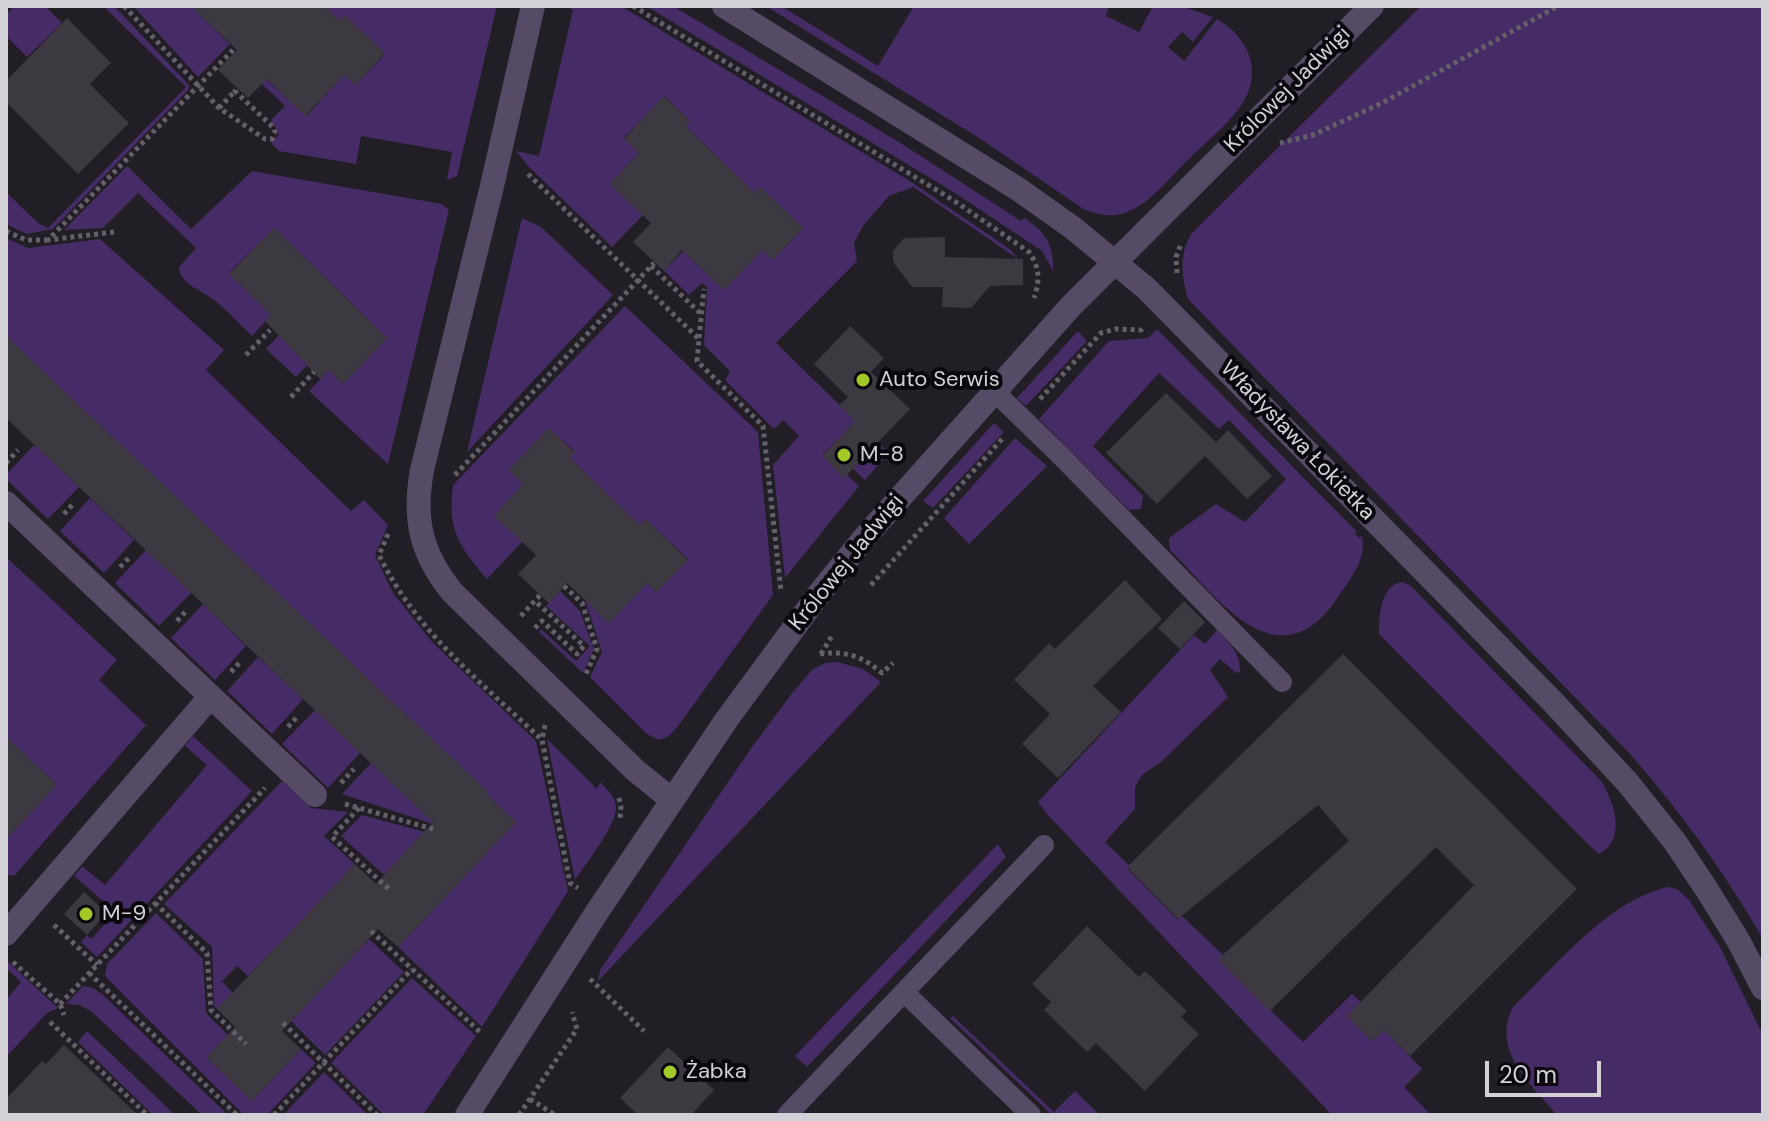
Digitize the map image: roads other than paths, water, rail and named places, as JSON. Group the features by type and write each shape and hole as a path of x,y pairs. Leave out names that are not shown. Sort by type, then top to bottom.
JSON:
{"street":[{"path":"533,6 422,470 418,495 419,528 439,577 453,593 636,771 672,800"},
{"name":"Władysława Łokietka","path":"724,6 1018,189 1115,261 1163,305 1541,689 1628,783 1667,831 1707,890 1763,988"},
{"name":"Królowej Jadwigi","path":"472,1113 597,912 727,719 819,594 893,504 1115,261 1372,6"},
{"path":"6,503 315,795"},
{"path":"6,934 20,906 210,697"}],"lane":[{"path":"994,391 1282,682"},
{"path":"787,1115 1044,845"},
{"path":"904,992 1031,1115"}],"place":[{"name":"Auto Serwis","path":"863,380"},
{"name":"M-8","path":"844,455"},
{"name":"M-9","path":"86,914"},
{"name":"Żabka","path":"670,1072"}]}
